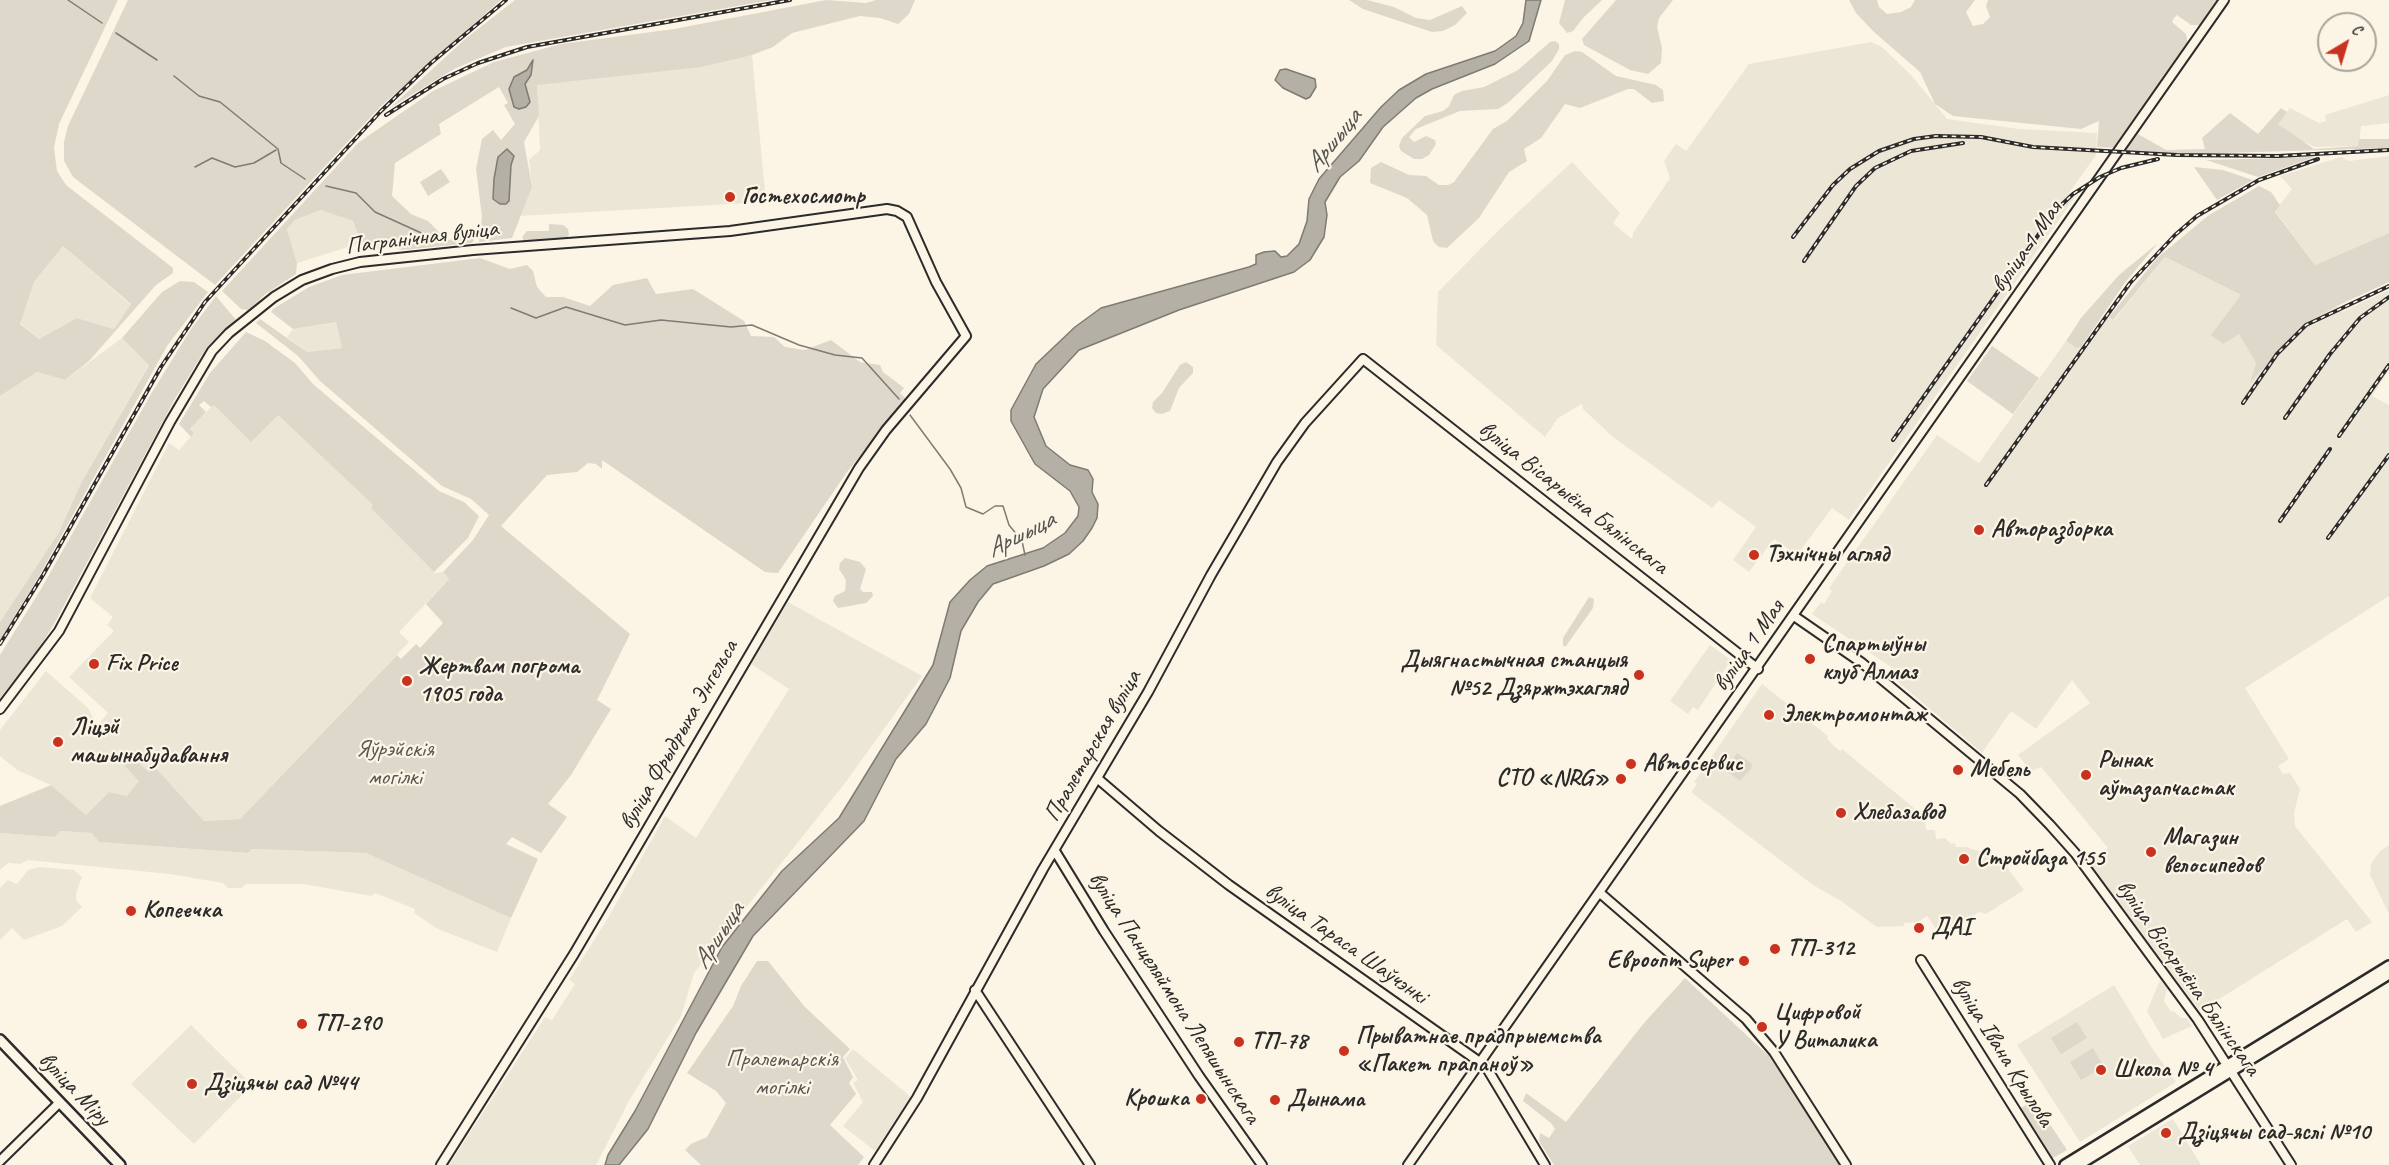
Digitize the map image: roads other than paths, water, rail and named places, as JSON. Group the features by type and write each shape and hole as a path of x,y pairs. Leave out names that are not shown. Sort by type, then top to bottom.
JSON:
{"main road":[{"path":"2078,1165 2389,966"},
{"path":"2065,1165 2389,974"},
{"name":"вуліца Міру","path":"0,1040 120,1165"}],"street":[{"name":"вуліца 1 Мая","path":"1408,1165 1758,669 2224,0"},
{"name":"Пагранічная вуліца","path":"0,709 58,631 170,422 212,351 229,333 274,297 322,272 360,262 473,250 730,231 887,209 897,211 907,217 931,273 966,336"},
{"name":"вуліца Фрыдрыха Энгельса","path":"441,1165 561,974 859,468 886,430 966,336"},
{"name":"вуліца Вісарыёна Бялінскага","path":"1363,360 1758,669"},
{"name":"Пралетарская вуліца","path":"874,1165 903,1122 975,990 1277,462 1305,423 1363,360"},
{"name":"вуліца Вісарыёна Бялінскага","path":"1794,616 1862,663 1990,768 2039,813 2075,853 2179,993 2230,1068 2291,1165"},
{"name":"вуліца Тараса Шаўчэнкі","path":"1097,778 1159,831 1229,885 1481,1063 1488,1070 1545,1165"},
{"name":"вуліца Панцеляймона Лепяшынскага","path":"1055,850 1161,1018 1262,1165"},
{"path":"1600,893 1746,1019 1774,1052 1807,1100 1846,1165"},
{"name":"вуліца Івана Крылова","path":"1921,960 2050,1165"},
{"path":"975,990 1090,1165"},
{"path":"0,1161 59,1103"}],"waterway":[{"path":"68,0 102,23"},
{"path":"116,33 157,60"},
{"path":"174,76 199,96 220,102 278,149 281,163 305,179"},
{"path":"195,167 212,158 235,167 254,163 276,150"},
{"path":"326,186 356,193 375,212 428,236"},
{"path":"511,308 536,318 566,307 625,325 661,320 731,327 752,325 799,345 835,355 862,358 899,399"},
{"name":"Аршыца","path":"910,415 950,469 961,488 966,507 983,514 995,506 1003,506 1009,525 1022,541 1025,555"}],"railway":[{"path":"0,644 43,575 161,367 205,302 380,112 431,63 506,0"},
{"path":"386,115 443,79 478,63 527,47 790,0"},
{"path":"1793,237 1833,185 1850,169 1879,151 1914,139 1936,136 1981,137 2033,147 2177,155 2278,156 2389,150"},
{"path":"1804,261 1856,186 1875,168 1911,151 1963,143"},
{"path":"1893,440 2056,210 2073,194 2100,177 2121,168 2158,159"},
{"path":"1986,485 2130,283 2175,235 2197,216 2259,180 2318,159"},
{"path":"2243,403 2277,354 2306,325 2389,286"},
{"path":"2285,418 2330,354 2360,318 2389,297"},
{"path":"2339,436 2389,365"},
{"path":"2280,521 2330,449"},
{"path":"2328,538 2389,455"}],"place":[{"name":"Гостехосмотр","path":"730,197"},
{"name":"Авторазборка","path":"1979,530"},
{"name":"Тэхнічны агляд","path":"1754,555"},
{"name":"Спартыўны клуб Алмаз","path":"1810,659"},
{"name":"Fix Price","path":"94,664"},
{"name":"Дыягнастычная станцыя №52 Дзяржтэхагляд","path":"1639,675"},
{"name":"Жертвам погрома 1905 года","path":"407,681"},
{"name":"Электромонтаж","path":"1769,715"},
{"name":"Ліцэй машынабудавання","path":"58,742"},
{"name":"Автосервис","path":"1631,764"},
{"name":"Мебель","path":"1958,770"},
{"name":"Рынак аўтазапчастак","path":"2086,775"},
{"name":"СТО «NRG»","path":"1621,779"},
{"name":"Хлебазавод","path":"1841,813"},
{"name":"Магазин велосипедов","path":"2151,852"},
{"name":"Стройбаза 155","path":"1964,859"},
{"name":"Копеечка","path":"131,911"},
{"name":"ДАІ","path":"1919,928"},
{"name":"ТП-312","path":"1775,949"},
{"name":"Евроопт Super","path":"1744,961"},
{"name":"ТП-290","path":"302,1024"},
{"name":"Цифровой У Виталика","path":"1762,1027"},
{"name":"ТП-78","path":"1239,1042"},
{"name":"Прыватнае прадпрыемства «Пакет прапаноў»","path":"1344,1051"},
{"name":"Школа № 4","path":"2101,1070"},
{"name":"Дзіцячы сад №44","path":"192,1084"},
{"name":"Крошка","path":"1201,1099"},
{"name":"Дынама","path":"1275,1100"},
{"name":"Дзіцячы сад-яслі №10","path":"2166,1133"}],"park label":[{"name":"Яўрэйскія могілкі","path":"395,764"},
{"name":"Пралетарскія могілкі","path":"782,1074"}]}
